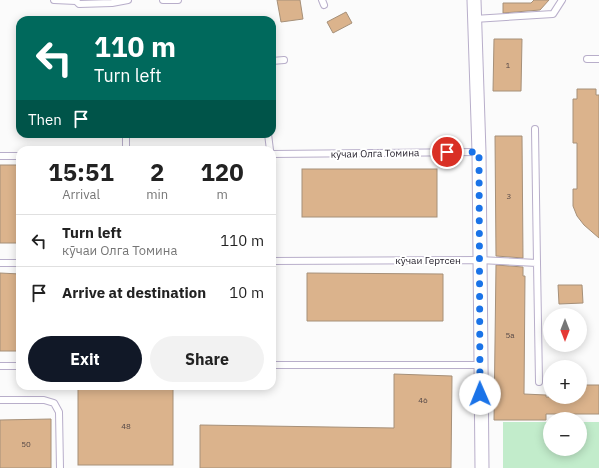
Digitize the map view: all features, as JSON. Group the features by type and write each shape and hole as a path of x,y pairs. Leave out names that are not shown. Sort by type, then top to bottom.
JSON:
{"street":[{"path":"474,0 479,152 479,365 482,468"}],"lane":[{"path":"54,0 76,1 79,4 112,3 128,0"},
{"path":"163,0 178,0"},
{"path":"474,19 553,14 562,0"},
{"path":"587,59 599,59"},
{"path":"276,61 284,60"},
{"path":"535,129 539,382"},
{"name":"кӯчаи Олга Томина","path":"276,154 479,152"},
{"path":"0,156 16,156"},
{"name":"кӯчаи Гертсен","path":"276,262 479,260 537,263"},
{"path":"0,263 16,263"},
{"path":"276,365 479,365"},
{"path":"0,366 16,366"},
{"path":"0,400 44,400 54,403 59,412 60,468"}],"green space":[{"path":"503,422 543,422 543,456 587,456 587,422 599,422 599,468 503,468"}],"building":[{"path":"277,0 300,0 303,19 281,22"},
{"path":"534,0 549,0 540,10 503,13 503,3 531,3"},
{"path":"346,12 352,23 333,33 327,22"},
{"path":"494,39 522,39 521,91 493,91"},
{"path":"577,89 596,89 596,95 599,95 599,238 584,225 577,216 573,206 573,189 577,189 577,143 573,143 573,99 577,99"},
{"path":"495,136 522,136 523,258 496,256"},
{"path":"0,165 16,165 16,243 0,243"},
{"path":"302,169 437,169 437,217 302,217"},
{"path":"496,265 523,267 523,276 525,276 524,394 543,395 543,404 587,404 587,385 599,385 599,414 587,414 587,412 543,412 543,420 494,420"},
{"path":"0,273 16,274 16,351 0,351"},
{"path":"307,273 443,274 443,321 307,321"},
{"path":"558,285 582,285 583,303 559,304"},
{"path":"394,374 452,376 451,468 200,468 200,425 394,428"},
{"path":"78,390 173,390 173,465 78,465"},
{"path":"51,419 51,468 0,468 0,420"}],"route":[{"path":"447,152 479,152 480,394"}]}
